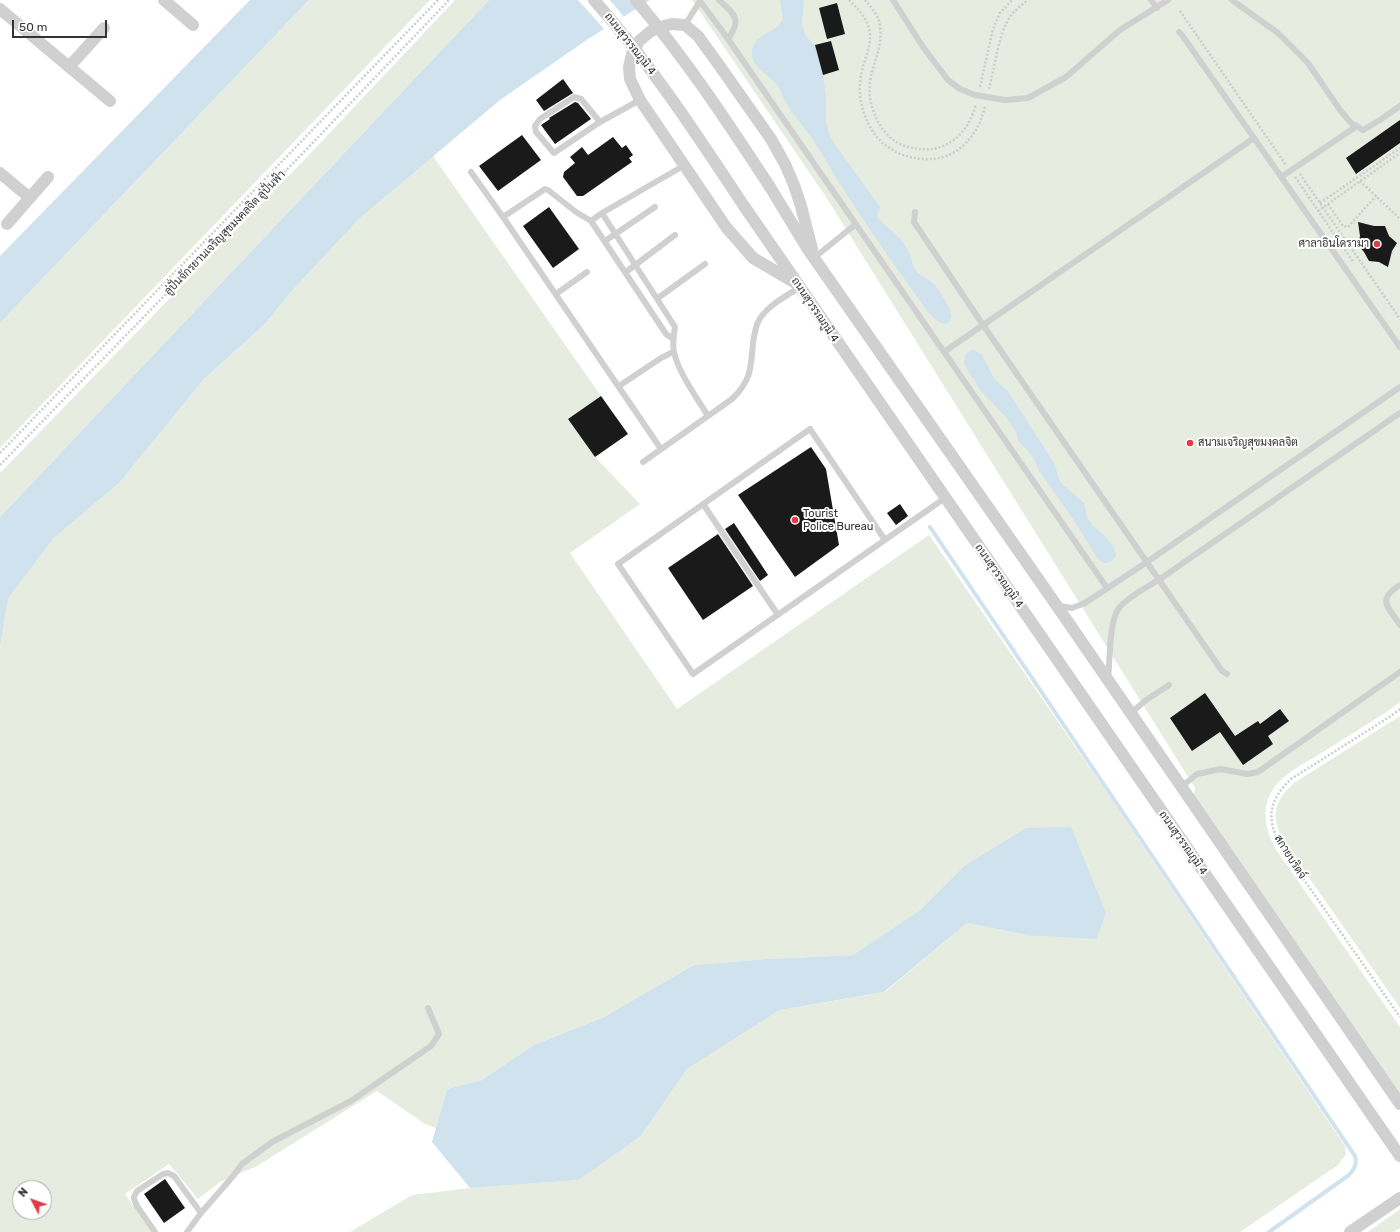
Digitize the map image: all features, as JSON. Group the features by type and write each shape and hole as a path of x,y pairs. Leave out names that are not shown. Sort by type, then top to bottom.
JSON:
{"street":[{"path":"164,0 193,25"},
{"name":"ถนนสุวรรณภูมิ 4","path":"594,0 633,46 669,95 945,498 1400,1156"},
{"path":"636,0 664,34 699,81 770,187 807,248 1057,606 1400,1104"},
{"path":"0,9 110,101"},
{"path":"799,286 753,258 726,227 640,100 630,79 629,67 632,54 640,41 651,31 672,24 685,25 698,36 771,139 785,164 801,206 814,256"},
{"path":"69,67 104,28"},
{"path":"0,173 30,198"},
{"path":"7,224 48,177"},
{"path":"1350,1232 1400,1198"}],"lane":[{"path":"719,0 731,11 735,18 736,25 728,40"},
{"path":"893,0 948,80 960,89 978,96 1005,100 1028,98 1066,77 1120,30 1168,0"},
{"path":"1152,0 1156,8"},
{"path":"1232,0 1278,33 1308,63 1340,110 1351,123 1363,130 1400,106"},
{"path":"685,25 700,1 1107,588"},
{"path":"1179,32 1182,34 1400,347"},
{"path":"600,122 581,99 574,97 540,119 535,126 535,129 554,153 600,122 640,100"},
{"path":"1281,177 1357,126"},
{"path":"944,352 1254,138"},
{"path":"591,221 602,213 685,165"},
{"path":"471,172 661,449"},
{"path":"503,217 545,189 548,190 576,212 591,221 666,334 673,339"},
{"path":"605,241 654,206"},
{"path":"915,212 914,222 983,325 1160,579 1222,671 1227,674"},
{"path":"602,213 658,298 675,327 673,352 679,368 708,416"},
{"path":"814,256 856,224"},
{"path":"626,272 676,235"},
{"path":"658,298 705,264"},
{"path":"556,294 587,272"},
{"path":"643,462 732,399 745,384 750,371 754,335 757,323 775,303 799,286"},
{"path":"619,386 661,358 673,352"},
{"path":"1057,606 1072,608 1086,603 1400,387"},
{"path":"1108,681 1113,622 1118,609 1133,596 1160,579 1400,413"},
{"path":"884,540 810,430 618,564 693,674 945,498"},
{"path":"703,504 778,615"},
{"path":"1400,585 1388,594 1386,604 1400,625"},
{"path":"1181,786 1197,774 1221,769 1247,774 1258,772 1400,672"},
{"path":"1130,714 1146,700 1169,685"},
{"path":"187,1232 242,1164 272,1142 351,1101 431,1046 439,1034 428,1008"},
{"path":"155,1232 136,1206 134,1199 138,1191 163,1174 168,1173 174,1176 201,1213"}],"path":[{"path":"0,453 438,0"},
{"name":"ลู่ปั่นจักรยานเจริญสุขมงคลจิต ลู่ปั่นฟ้า","path":"0,465 449,0"},
{"path":"849,0 858,9 866,21 870,32 868,52 860,82 860,99 867,121 873,131 886,146 899,154 917,159 943,157 957,151 968,142 982,120 1003,30 1010,17 1028,0"},
{"path":"865,0 875,13 880,24 881,45 870,82 872,110 886,134 904,146 920,150 933,150 944,146 961,134 972,116 993,29 1000,13 1012,0"},
{"path":"1320,203 1400,148"},
{"path":"1318,211 1400,153"},
{"path":"1295,167 1400,319"},
{"path":"1360,181 1400,218"},
{"path":"1328,204 1343,226 1348,227 1376,196"},
{"name":"สกายบริดจ์","path":"1400,709 1291,779 1276,796 1272,806 1271,817 1274,831 1281,847 1400,1017"}],"shaded area":[{"path":"309,0 430,0 0,448 0,323"},
{"path":"455,0 489,0 0,517 0,473 309,155"},
{"name":"สนามเจริญสุขมงคลจิต","path":"692,0 1400,0 1400,702 1284,777 1270,794 1267,803 1266,822 1268,832 1277,851 1400,1027 1400,1094 1193,799 1195,788 826,197"},
{"path":"433,156 601,396 568,419 595,457 640,504 570,553 677,709 929,535 1110,797 1345,1146 1346,1154 1338,1165 1240,1232 350,1232 412,1195 470,1188 579,1180 641,1136 687,1069 780,1010 885,992 967,923 1027,935 963,867 920,910 853,955 767,959 694,965 604,1017 534,1045 482,1080 447,1089 436,1128 425,1124 377,1091 257,1166 220,1182 198,1199 169,1164 125,1194 152,1232 0,1232 0,647 7,598 53,539 120,482 204,379 265,324 289,294 360,218"},
{"path":"1400,716 1400,1008 1285,843 1277,826 1276,811 1281,797 1294,783"},
{"path":"1400,1209 1400,1228 1394,1232 1368,1232"}],"water":[{"path":"250,0 309,0 0,323 0,256"},
{"path":"489,0 650,0 588,39 500,100 360,218 289,294 265,324 204,379 120,482 53,539 8,598 0,647 0,517"},
{"path":"780,0 804,0 802,24 806,37 815,45 823,75 826,96 826,123 829,133 834,143 880,207 877,216 882,223 902,242 919,274 935,285 945,301 951,314 949,322 946,324 936,320 928,312 853,205 817,146 795,116 777,85 759,68 752,58 755,42 778,26 783,19"},
{"path":"974,350 982,355 995,380 1007,390 1054,463 1060,482 1084,503 1087,517 1093,526 1104,535 1113,546 1116,555 1112,561 1104,563 1098,559 1073,519 1039,471 1033,457 1018,440 1016,432 1006,417 980,390 968,372 964,363 965,356 969,351"},
{"path":"1071,827 1106,913 1096,939 1027,935 967,923 884,992 780,1010 687,1069 641,1136 579,1180 470,1188 432,1142 447,1089 482,1080 534,1045 604,1017 694,965 767,959 853,955 920,910 963,867 1026,828"}],"pier":[{"path":"578,0 610,0 625,18 605,30"}],"building":[{"path":"837,3 845,34 827,39 819,8"},
{"path":"831,41 839,70 823,75 815,45"},
{"path":"563,79 573,93 544,111 536,100"},
{"path":"575,102 578,103 591,119 555,144 541,125 550,119 549,118"},
{"path":"1400,120 1400,143 1356,174 1346,158"},
{"path":"522,135 541,160 498,191 479,166"},
{"path":"613,137 622,148 626,145 633,155 629,158 632,162 583,196 577,196 563,177 564,172 575,163 570,157 582,147 588,155"},
{"path":"549,207 579,249 553,268 523,226"},
{"name":"ศาลาอินโดรามา","path":"1358,222 1374,226 1385,226 1389,236 1397,243 1392,251 1388,267 1379,262 1369,261 1358,245 1360,236"},
{"path":"601,396 628,434 595,457 568,419"},
{"name":"Tourist Police Bureau","path":"811,447 826,469 839,545 795,577 738,495"},
{"path":"900,504 908,516 896,525 887,513"},
{"path":"734,523 768,575 760,581 725,529"},
{"path":"718,534 753,586 703,620 668,568"},
{"path":"1205,693 1235,736 1258,721 1260,724 1280,709 1289,721 1268,736 1273,744 1243,765 1220,732 1192,751 1170,718"},
{"path":"165,1179 185,1208 164,1223 144,1194"}],"waterway":[{"path":"930,527 1355,1156 1355,1166 1349,1175 1269,1232"}],"place":[{"name":"ศาลาอินโดรามา","path":"1377,244"},
{"name":"สนามเจริญสุขมงคลจิต","path":"1190,443"},
{"name":"Tourist Police Bureau","path":"795,520"}]}
